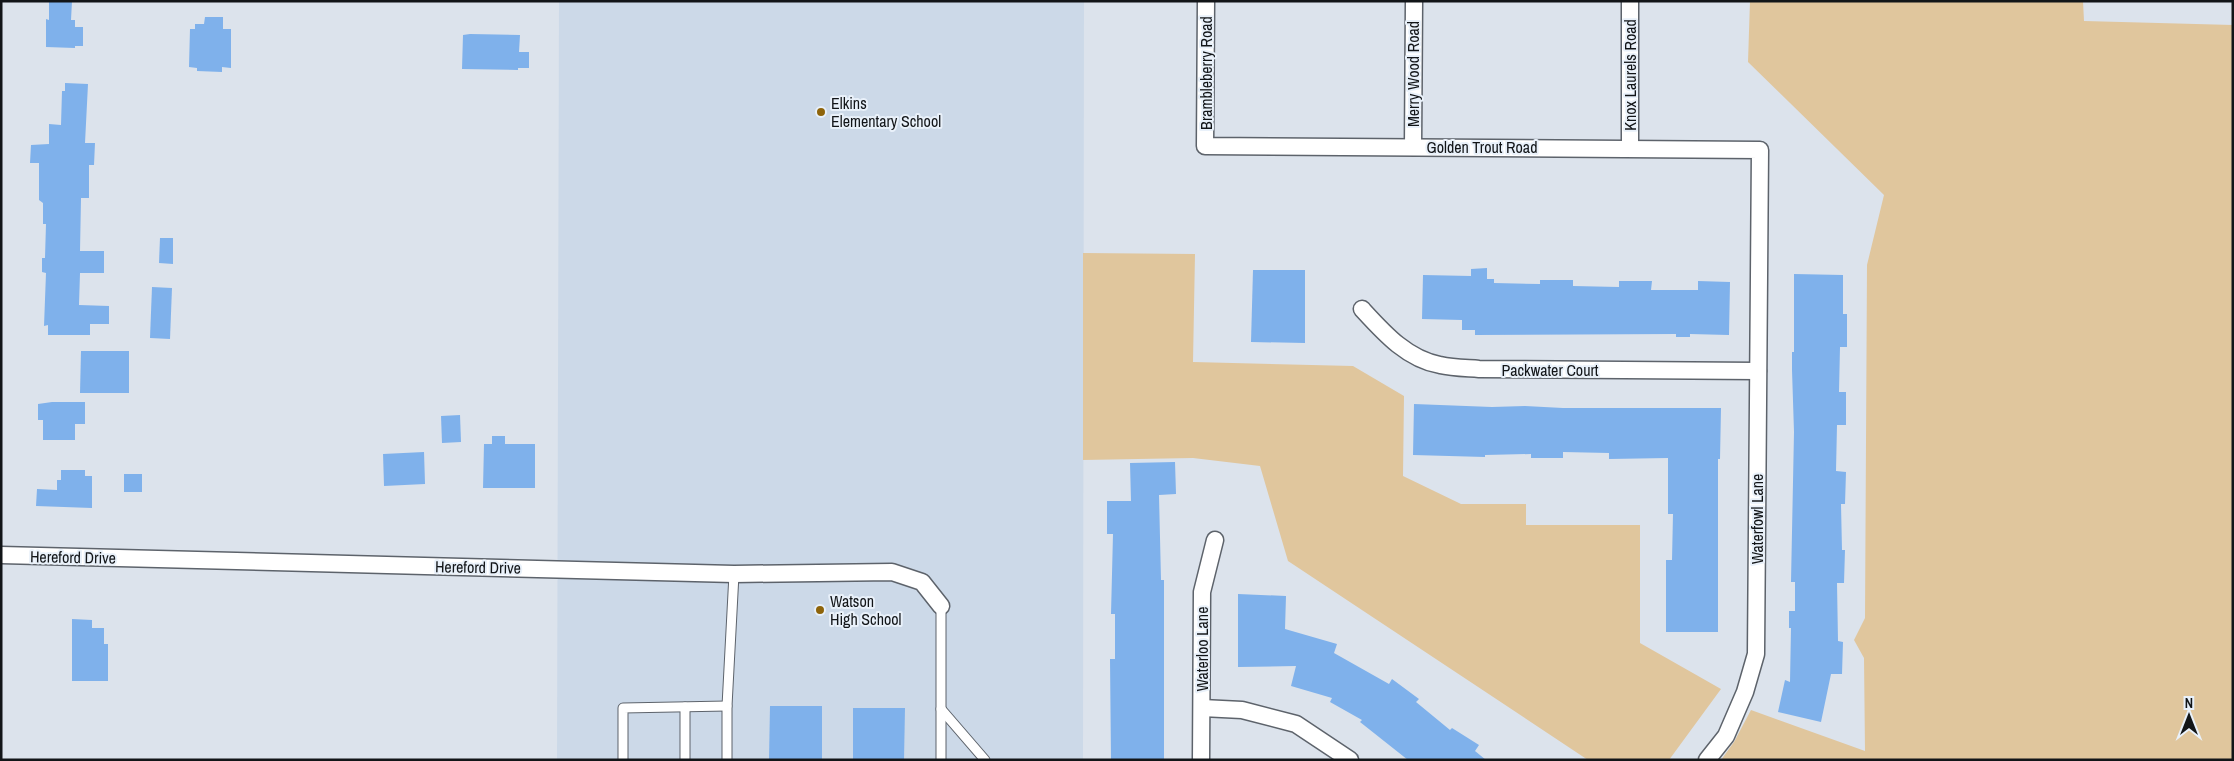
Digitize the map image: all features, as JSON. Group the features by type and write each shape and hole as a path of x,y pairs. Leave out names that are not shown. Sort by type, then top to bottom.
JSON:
{"street":[{"name":"Brambleberry Road","path":"1205,146 1206,1"},
{"name":"Merry Wood Road","path":"1413,147 1414,1"},
{"name":"Knox Laurels Road","path":"1630,1 1630,148"},
{"name":"Golden Trout Road","path":"1205,146 1760,150"},
{"name":"Waterfowl Lane","path":"1707,760 1726,736 1745,692 1756,654 1760,150"},
{"name":"Packwater Court","path":"1362,309 1390,340 1417,357 1439,365 1479,369 1758,371"},
{"name":"Waterloo Lane","path":"1201,760 1202,592 1215,540"},
{"name":"Hereford Drive","path":"1,555 734,574 892,572 922,582 941,606"},
{"path":"1202,708 1242,710 1296,724 1350,760"}],"lane":[{"path":"727,760 727,706 734,574"},
{"path":"941,606 941,760"},
{"path":"623,760 623,708 727,706"},
{"path":"684,760 685,707"},
{"path":"941,709 983,758"}],"shaded area":[{"name":"Watson High School","path":"559,1 1084,1 1083,760 557,760"},
{"path":"1750,1 2083,1 2084,21 2233,25 2233,760 1721,760 1734,742 1751,710 1865,751 1864,658 1854,640 1865,618 1867,265 1884,195 1748,62"},
{"path":"1083,253 1195,254 1193,362 1353,366 1404,396 1403,476 1461,504 1526,504 1526,525 1640,525 1640,643 1721,689 1669,760 1588,760 1288,561 1260,466 1193,458 1083,460"}],"building":[{"path":"49,1 72,1 71,20 75,20 75,27 83,27 83,46 75,46 75,48 46,47 46,19 49,20"},
{"path":"205,17 223,17 223,29 231,29 231,68 222,67 222,72 197,71 197,68 189,67 190,29 195,29 195,24 204,24"},
{"path":"463,35 520,35 519,52 529,52 529,68 518,68 518,70 462,69"},
{"path":"65,83 88,84 85,143 95,143 94,165 89,165 89,198 81,198 80,251 104,251 104,273 80,273 79,305 109,306 109,324 90,324 90,335 48,335 48,325 44,326 46,273 42,272 42,258 45,258 46,224 43,224 43,203 39,200 39,163 30,163 31,145 49,144 49,124 61,125 62,91 65,91"},
{"path":"160,238 173,238 173,264 159,263"},
{"path":"1487,268 1487,279 1494,279 1494,283 1540,284 1540,280 1573,280 1573,286 1619,287 1619,281 1652,281 1651,290 1698,290 1698,281 1730,282 1729,335 1690,334 1690,337 1676,337 1676,334 1475,335 1475,330 1462,330 1462,320 1422,319 1423,275 1471,276 1471,269"},
{"path":"1253,270 1305,270 1305,343 1251,342"},
{"path":"1794,274 1843,275 1843,314 1847,314 1847,347 1840,347 1839,392 1846,392 1846,425 1837,425 1836,471 1846,472 1845,504 1841,504 1842,550 1845,550 1844,583 1837,583 1838,641 1843,642 1842,674 1831,674 1821,722 1778,712 1785,680 1790,682 1791,628 1789,628 1789,611 1795,611 1795,582 1791,582 1794,432 1792,352 1794,352"},
{"path":"152,287 172,288 170,339 150,338"},
{"path":"81,351 129,351 129,393 80,393"},
{"path":"85,402 85,424 75,424 75,440 43,440 43,420 38,420 38,404"},
{"path":"1414,404 1563,408 1721,408 1720,459 1718,459 1718,632 1666,632 1666,560 1672,560 1673,514 1668,514 1668,458 1609,459 1609,453 1563,452 1563,458 1531,458 1531,454 1485,455 1485,457 1413,455"},
{"path":"460,415 461,442 442,443 441,416"},
{"path":"492,436 505,436 505,444 535,444 535,488 483,488 484,444 492,444"},
{"path":"424,452 425,484 384,486 383,454"},
{"path":"1175,462 1176,494 1159,495 1161,580 1164,580 1164,760 1111,760 1110,659 1115,659 1115,614 1111,614 1113,534 1107,534 1107,501 1131,501 1130,463"},
{"path":"61,470 85,470 85,476 92,476 92,508 36,506 37,489 57,490 57,480 61,480"},
{"path":"124,474 142,474 142,492 124,492"},
{"path":"1238,594 1286,596 1285,629 1337,644 1334,653 1389,684 1392,679 1419,699 1416,702 1450,730 1452,728 1479,745 1475,751 1486,760 1408,760 1360,722 1362,720 1330,702 1332,698 1291,686 1296,666 1238,667"},
{"path":"72,619 92,620 92,628 104,628 104,644 108,644 108,681 72,681"},
{"path":"770,706 822,706 822,760 769,760"},
{"path":"853,708 905,708 904,760 853,760"}],"place":[{"name":"Elkins Elementary School","path":"821,112"},
{"name":"Watson High School","path":"820,610"}]}
